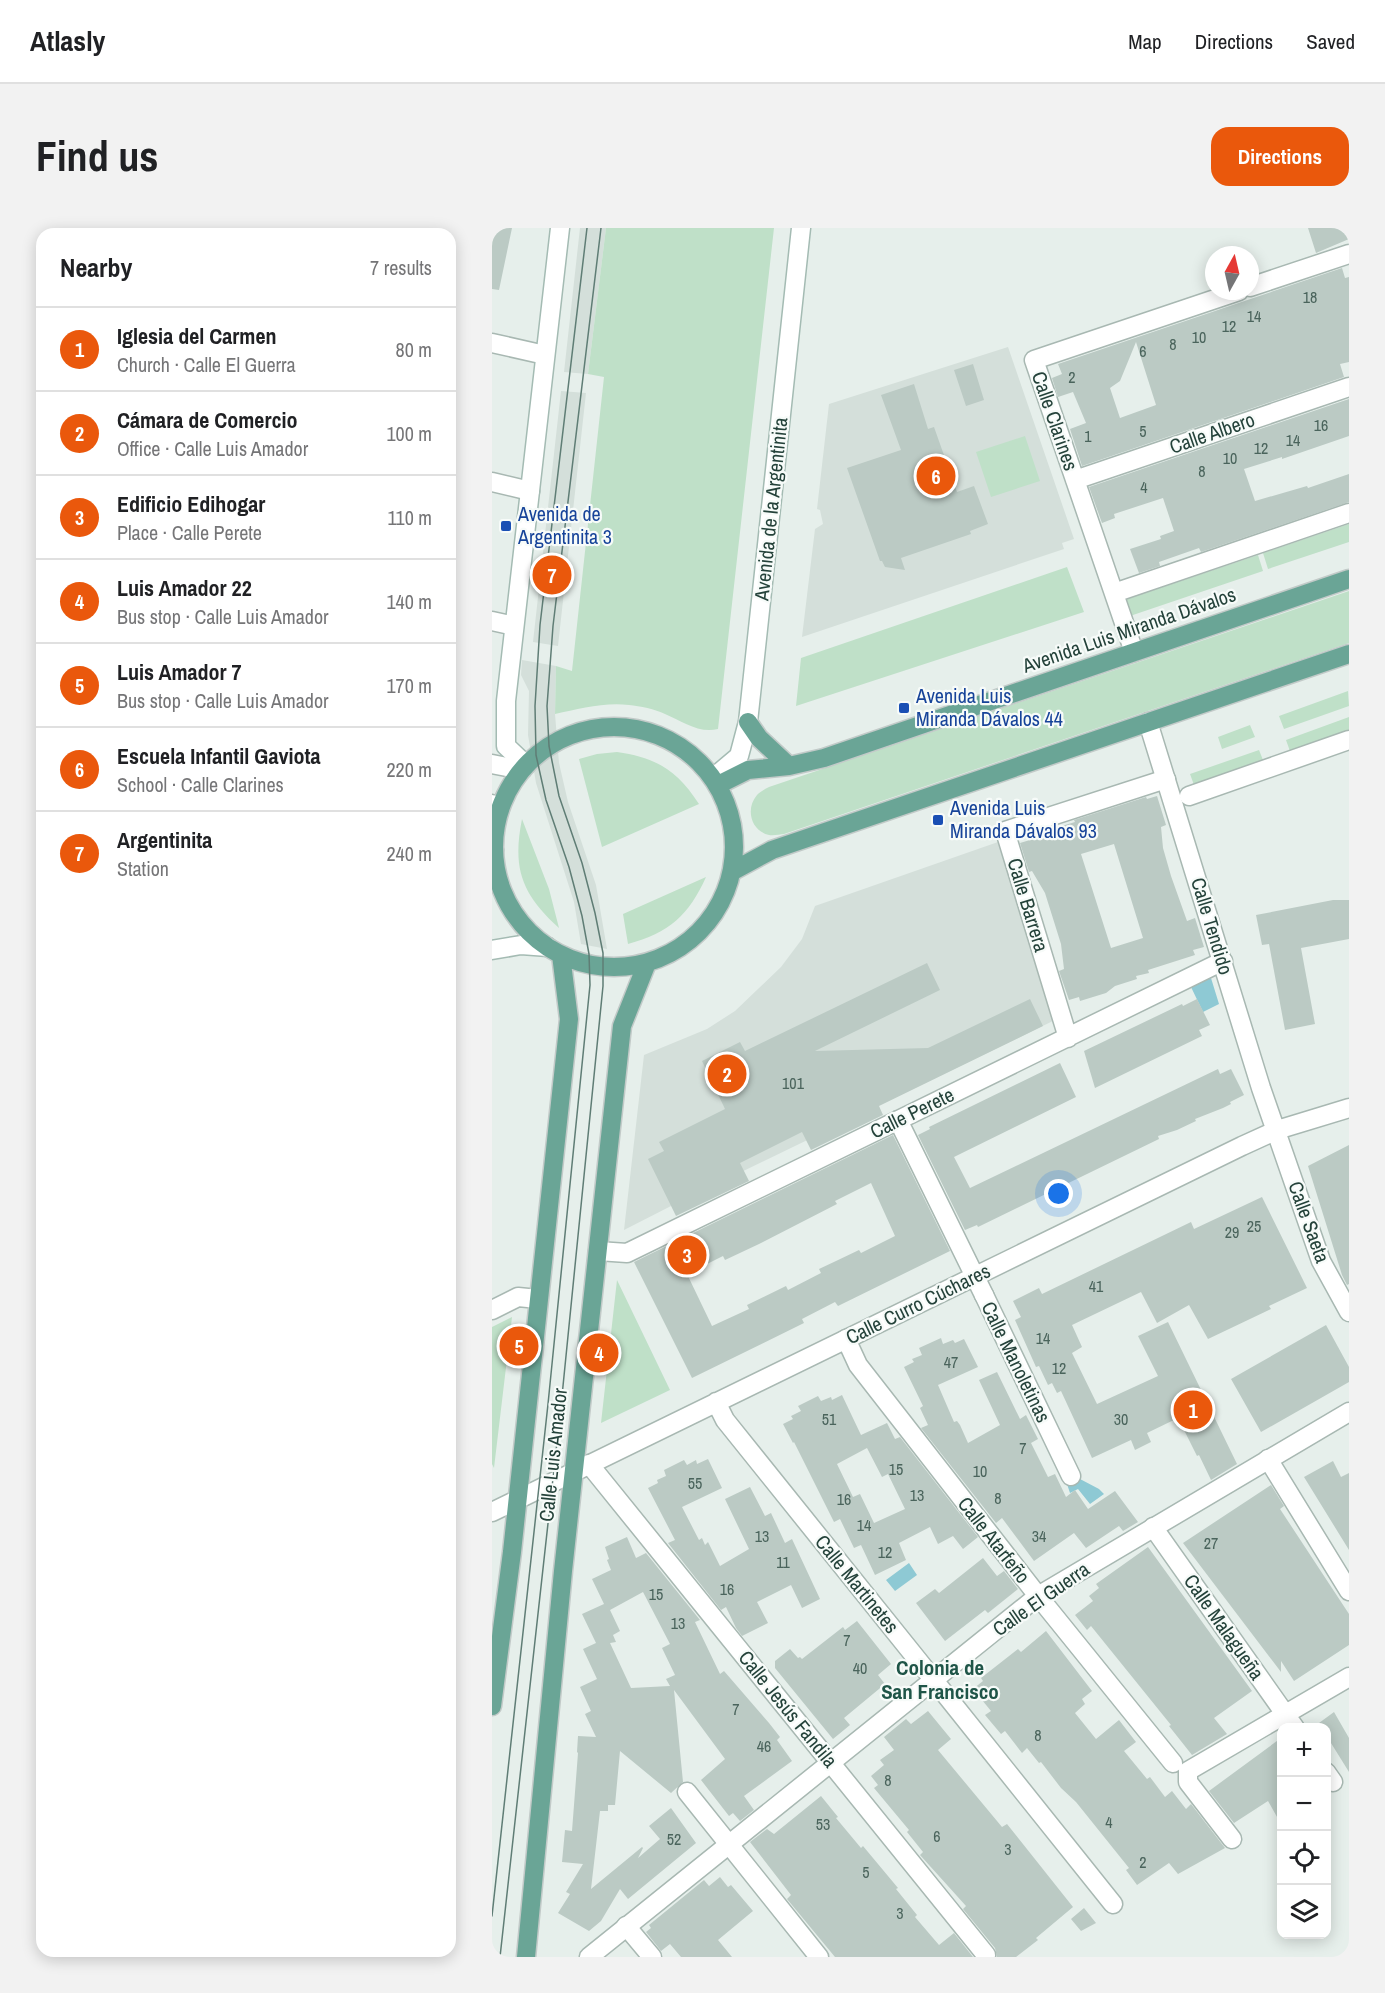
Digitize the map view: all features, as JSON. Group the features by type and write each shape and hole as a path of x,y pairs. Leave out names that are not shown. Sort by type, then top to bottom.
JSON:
{"main road":[{"name":"Avenida Luis Miranda Dávalos","path":"715,781 748,770 789,766 824,758 1349,579"},
{"path":"733,871 772,850 1148,722 1348,658"},
{"path":"748,722 759,738 789,766"},
{"path":"623,727 650,732 675,743 696,758 715,781 729,810 735,839 733,871 720,904 701,930 682,946 647,963 604,967 554,951 533,936 520,922 508,903 498,879 493,851 496,808 524,767 549,746 572,734 596,728 623,727"},
{"name":"Calle Luis Amador","path":"492,1706 517,1500 569,1019 554,951"},
{"name":"Calle Luis Amador","path":"526,1957 582,1468 598,1251 622,1026 647,963"}],"street":[{"path":"524,767 506,746 507,701 560,228"},
{"name":"Avenida de la Argentinita","path":"715,781 739,756 748,722 801,228"},
{"path":"1259,284 1349,254"},
{"name":"Calle Clarines","path":"1134,652 1035,360 1212,300"},
{"path":"492,343 545,356"},
{"name":"Calle Albero","path":"1076,480 1349,387"},
{"path":"492,482 530,491"},
{"name":"Avenida Luis Miranda Dávalos","path":"1114,593 1349,513"},
{"path":"492,621 514,626"},
{"path":"492,719 507,701"},
{"name":"Calle Tendido","path":"1148,722 1277,1130"},
{"path":"1189,796 1349,740"},
{"path":"492,764 524,767"},
{"name":"Calle Barrera","path":"1068,1038 1005,831 1166,779"},
{"path":"492,950 521,945 554,951"},
{"name":"Calle Perete","path":"598,1251 627,1253 1223,961"},
{"name":"Calle Curro Cúchares","path":"492,1512 1277,1130 1349,1108"},
{"name":"Calle Manoletinas","path":"898,1120 1071,1476"},
{"name":"Calle Saeta","path":"1277,1130 1321,1261 1349,1311"},
{"path":"492,1310 518,1297 538,1299"},
{"name":"Calle Atarfeño","path":"846,1339 858,1365 1038,1596 1173,1763"},
{"name":"Calle Martinetes","path":"716,1402 725,1420 1113,1904"},
{"name":"Calle El Guerra","path":"589,1957 1038,1596 1349,1412"},
{"path":"1268,1460 1349,1591"},
{"name":"Calle Jesús Fandila","path":"582,1468 830,1762 986,1955"},
{"name":"Calle Malagueña","path":"1153,1527 1291,1721"},
{"path":"1232,1839 1188,1782 1188,1771 1291,1721 1349,1677"},
{"path":"687,1792 819,1957"},
{"path":"626,1926 652,1957"}],"shaded area":[{"path":"580,228 606,228 588,374 564,372"},
{"path":"1008,347 1074,539 1062,543 1064,549 802,637 815,529 823,524 820,510 817,509 829,404"},
{"path":"561,391 586,393 558,646 533,642"},
{"path":"522,660 556,666 555,714 559,763 568,802 596,885 607,949 581,944 574,902 536,783 528,735 529,691 521,675"},
{"path":"998,842 1055,1020 624,1230 644,1055 707,1029 735,1011 781,967 802,939 815,906"}],"green space":[{"path":"606,228 774,228 718,729 704,730 657,711 620,704 601,705 555,714 556,666 572,671 604,377 588,374"},
{"path":"1025,436 1040,481 991,497 976,452"},
{"path":"1349,524 1349,542 1268,569 1263,553"},
{"path":"1258,555 1263,571 1130,616 1124,600"},
{"path":"1067,567 1084,612 796,706 801,658"},
{"path":"1349,591 1349,643 784,834 763,833 752,819 753,801 758,794 769,787"},
{"path":"1348,691 1349,706 1284,729 1279,716"},
{"path":"1349,717 1349,733 1291,754 1286,740"},
{"path":"1250,725 1255,737 1222,749 1218,737"},
{"path":"1259,750 1263,760 1194,785 1190,774"},
{"path":"617,752 644,758 665,768 683,782 699,804 602,847 579,759"},
{"path":"522,819 549,889 559,928 536,904 523,880 518,852"},
{"path":"706,877 692,902 676,921 655,934 628,944 623,914"},
{"path":"617,1280 670,1390 601,1423"},
{"path":"512,1317 494,1468 492,1464 492,1327"}],"water":[{"path":"1211,978 1219,1004 1203,1012 1191,987"},
{"path":"1080,1479 1104,1494 1090,1504 1078,1489 1070,1493 1067,1484"},
{"path":"909,1563 917,1575 895,1591 886,1580"}],"building":[{"path":"492,228 512,228 499,290 492,289"},
{"path":"1308,228 1349,228 1349,239 1316,253"},
{"path":"1342,268 1345,278 1349,277 1349,362 1340,364 1344,377 1082,466 1070,429 1086,423 1073,392 1058,397 1052,378 1062,374 1058,364 1247,300 1259,300 1259,296","holes":["1136,342 1156,405 1120,418 1110,388 1120,381"]},
{"path":"973,364 984,400 966,406 954,370"},
{"path":"914,384 928,429 934,427 957,492 974,486 988,524 970,531 971,534 901,558 905,570 885,567 880,561 847,468 901,450 881,395"},
{"path":"1349,399 1349,436 1282,459 1282,457 1244,469 1255,501 1307,486 1308,488 1349,474 1349,502 1201,552 1199,548 1159,562 1160,566 1139,573 1130,549 1161,539 1160,536 1174,531 1163,498 1114,514 1115,518 1102,523 1089,487"},
{"path":"1157,796 1166,825 1161,827 1163,848 1171,876 1187,921 1195,918 1204,947 1193,950 1195,955 1148,970 1149,973 1136,976 1137,979 1115,986 1106,993 1080,1001 1079,997 1069,1000 1059,971 1064,969 1061,944 1045,893 1032,871 1029,872 1020,843 1030,840 1029,836 1075,822 1074,820 1146,797 1147,799","holes":["1114,844 1143,938 1111,948 1081,854"]},
{"path":"1333,900 1349,900 1349,939 1301,948 1315,1024 1285,1030 1269,944 1262,945 1256,915"},
{"path":"927,963 940,990 815,1051 928,1048 1030,999 1043,1026 879,1106 883,1115 811,1150 802,1132 740,1163 749,1181 676,1216 648,1159 664,1151 659,1142 725,1109 702,1061 740,1042 745,1051"},
{"path":"1197,999 1210,1025 1199,1030 1202,1036 1095,1088 1084,1051"},
{"path":"1060,1063 1076,1097 954,1157 970,1188 1218,1069 1220,1074 1231,1069 1244,1095 1223,1108 1195,1119 1196,1121 1177,1130 1158,1136 1159,1139 978,1227 977,1225 965,1230 918,1135 930,1129 929,1127"},
{"path":"893,1135 950,1251 838,1306 835,1302 802,1319 804,1323 692,1378 634,1262","holes":["871,1183 895,1236 861,1253 859,1250 819,1269 821,1273 788,1290 786,1286 747,1305 749,1309 712,1326 687,1274 723,1256 725,1260 759,1244 837,1204 835,1201"]},
{"path":"1349,1145 1349,1284 1347,1285 1308,1166"},
{"path":"1262,1197 1307,1288 1269,1306 1271,1309 1208,1339 1189,1305 1157,1323 1141,1292 1072,1325 1082,1347 1072,1353 1097,1404 1158,1376 1138,1336 1168,1322 1237,1464 1211,1480 1178,1418 1147,1433 1151,1442 1135,1450 1131,1440 1092,1458 1061,1391 1057,1393 1052,1383 1048,1385 1039,1366 1036,1367 1015,1320 1021,1317 1013,1301 1039,1288 1042,1294 1191,1222 1194,1229"},
{"path":"1326,1325 1349,1367 1349,1382 1261,1432 1231,1379"},
{"path":"941,1338 943,1344 953,1340 955,1343 964,1339 978,1367 938,1385 954,1422 957,1421 960,1425 968,1443 1000,1425 979,1380 997,1372 1020,1419 1026,1415 1038,1439 1031,1443 1048,1477 1055,1474 1066,1497 1075,1490 1088,1509 1115,1491 1138,1522 1123,1531 1119,1526 1086,1548 1074,1533 1034,1561 1002,1518 996,1523 921,1428 928,1425 920,1408 923,1406 904,1367 914,1362 912,1359 922,1355 919,1348"},
{"path":"842,1395 861,1435 887,1423 895,1439 900,1437 978,1537 963,1549 953,1536 938,1544 930,1527 899,1543 906,1560 875,1575 861,1545 854,1548 840,1519 834,1522 783,1424 793,1419 791,1416 801,1411 798,1406 818,1396 821,1401 831,1397 832,1400","holes":["867,1448 882,1477 888,1474 905,1509 874,1523 860,1494 853,1497 837,1464"]},
{"path":"708,1459 722,1488 682,1507 699,1540 702,1538 705,1545 708,1542 720,1566 749,1549 725,1499 750,1487 765,1516 771,1513 785,1543 792,1539 820,1599 802,1608 791,1585 757,1602 768,1623 742,1636 726,1607 721,1610 668,1543 675,1540 648,1488 666,1476 664,1470 684,1460 687,1465 696,1460 697,1464"},
{"path":"1333,1461 1341,1477 1349,1473 1349,1550 1304,1477"},
{"path":"1271,1485 1284,1506 1280,1509 1349,1614 1349,1645 1294,1681 1281,1661 1281,1672 1183,1543"},
{"path":"627,1537 636,1558 646,1553 700,1620 695,1622 720,1674 724,1671 769,1723 780,1737 777,1740 792,1761 744,1796 754,1810 740,1821 733,1813 729,1816 701,1780 725,1759 674,1690 683,1782 671,1793 620,1751 615,1805 608,1805 608,1811 600,1811 591,1889 642,1847 638,1858 660,1839 649,1826 671,1808 696,1843 628,1899 620,1889 601,1921 589,1931 558,1913 570,1894 566,1892 583,1864 562,1862 565,1830 572,1831 578,1736 596,1737 585,1714 591,1711 580,1687 597,1679 583,1649 596,1643 582,1614 604,1604 592,1579 611,1570 605,1547","holes":["643,1592 670,1644 662,1648 675,1675 666,1679 670,1686 631,1688 610,1643 616,1642 613,1635 620,1631 610,1610"]},
{"path":"1148,1547 1252,1691 1214,1718 1227,1734 1192,1755 1169,1726 1171,1725 1091,1626 1087,1630 1075,1615 1093,1601 1089,1596 1099,1588 1096,1584"},
{"path":"983,1558 997,1576 1004,1571 1018,1589 988,1613 985,1610 945,1641 916,1603 935,1589 939,1593"},
{"path":"857,1621 891,1664 878,1675 885,1684 844,1718 850,1725 833,1739 775,1668 775,1661 790,1649 802,1659 843,1627 845,1630"},
{"path":"1046,1631 1092,1691 1082,1699 1085,1704 1075,1713 1096,1739 1119,1720 1136,1742 1124,1751 1147,1779 1150,1777 1165,1797 1172,1791 1186,1809 1191,1804 1225,1848 1178,1874 1169,1863 1137,1885 1126,1870 1129,1868 1041,1762 1039,1763 1027,1748 1022,1753 1005,1731 1001,1734 985,1715 991,1711 973,1689 983,1681 981,1678 1018,1649 1021,1652"},
{"path":"928,1711 951,1739 938,1750 1002,1827 1007,1824 1073,1907 1016,1957 997,1957 995,1948 963,1909 966,1906 920,1855 923,1852 907,1832 909,1830 874,1788 878,1785 871,1776 884,1765 880,1760 894,1750 884,1737 906,1719 911,1724"},
{"path":"1334,1712 1349,1738 1349,1772 1331,1743 1331,1723 1319,1723"},
{"path":"1277,1741 1277,1817 1268,1801 1234,1823 1209,1791"},
{"path":"821,1796 861,1848 863,1846 898,1888 896,1889 917,1915 915,1917 939,1945 954,1933 973,1957 835,1957 787,1899 791,1895 750,1842 767,1829 774,1834"},
{"path":"720,1877 728,1887 731,1885 753,1911 718,1940 732,1957 681,1957 670,1944 661,1951 646,1932 651,1928 649,1925 704,1880 709,1886"},
{"path":"1084,1908 1096,1923 1081,1931 1071,1919"}],"tram line":[{"path":"492,1916 548,1404 590,985 589,954 582,916 569,867 546,800 536,755 535,706 540,625 587,228"},
{"path":"500,1957 561,1406 603,986 603,953 582,863 559,796 549,746 547,706 553,626 601,228"}],"place":[{"name":"Escuela Infantil Gaviota","path":"936,476"},
{"name":"Avenida de Argentinita 3","path":"506,526"},
{"name":"Argentinita","path":"552,575"},
{"name":"Avenida Luis Miranda Dávalos 44","path":"904,708"},
{"name":"Avenida Luis Miranda Dávalos 93","path":"938,820"},
{"name":"Cámara de Comercio","path":"727,1074"},
{"name":"Edificio Edihogar","path":"687,1255"},
{"name":"Luis Amador 7","path":"519,1346"},
{"name":"Luis Amador 22","path":"599,1353"},
{"name":"Iglesia del Carmen","path":"1193,1410"}],"district":[{"name":"Colonia de San Francisco","path":"940,1680"}]}
